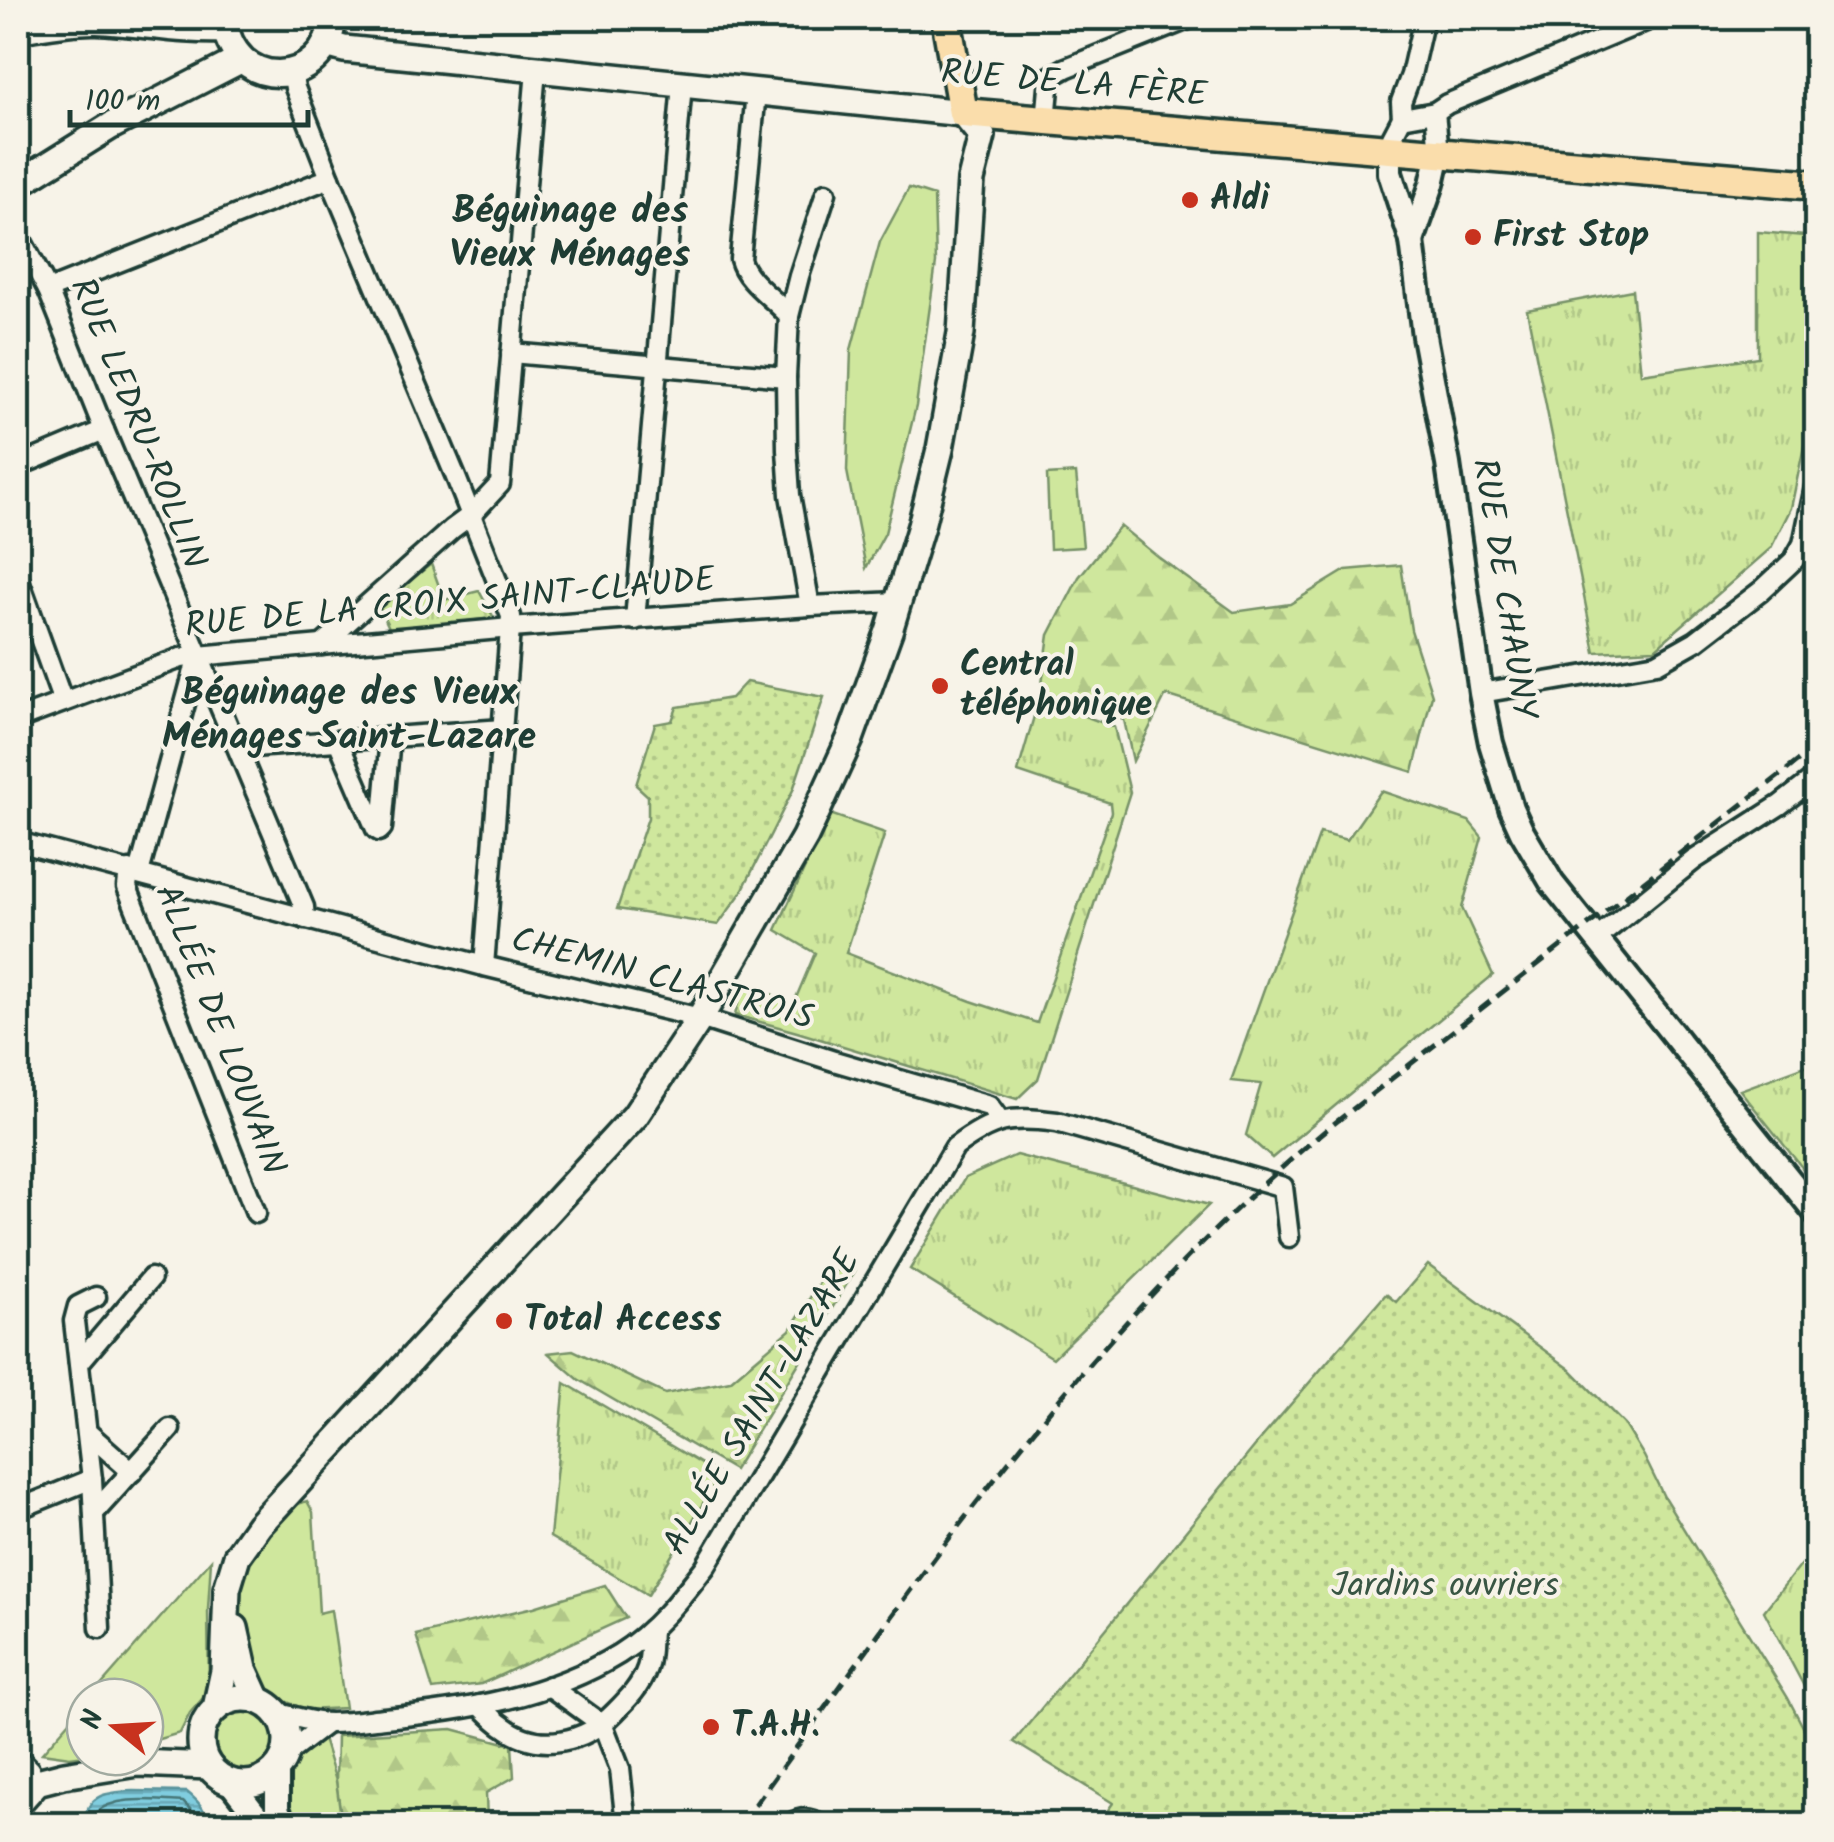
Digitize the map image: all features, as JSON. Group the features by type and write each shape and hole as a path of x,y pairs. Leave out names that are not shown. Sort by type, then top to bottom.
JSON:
{"main road":[{"path":"224,25 240,60 274,73 292,72 316,58 326,44 332,18"},
{"path":"219,1774 203,1754 201,1740 224,1672 227,1589 237,1556 259,1525 635,1116 700,1018 806,837 850,739 921,526 952,392 961,333 971,180 982,136 963,114 946,18"},
{"name":"RUE DE LA FÈRE","path":"326,44 344,49 963,114 1816,185"},
{"path":"18,184 111,126 240,60"},
{"path":"165,1767 219,1774 243,1784 268,1777 281,1762 287,1740 285,1726 244,1669 227,1589"},
{"path":"165,1752 180,1746 229,1700 243,1698 268,1706"},
{"path":"18,1804 37,1782 65,1777"}],"street":[{"path":"1046,120 1050,78 1191,18"},
{"path":"1390,150 1402,118 1401,102 1424,18"},
{"path":"1402,118 1436,112 1446,104 1653,18"},
{"path":"18,33 97,24 224,25"},
{"path":"321,645 500,484 536,70"},
{"path":"292,72 330,178 511,616 484,966"},
{"path":"634,620 682,84"},
{"path":"756,92 740,259 743,271 789,316"},
{"path":"1436,112 1439,154"},
{"name":"RUE DE CHAUNY","path":"1390,150 1390,173 1412,241 1481,693 1491,743 1516,820 1552,883 1816,1212"},
{"name":"RUE DE CHAUNY","path":"1412,241 1439,154"},
{"path":"48,290 330,178"},
{"path":"810,606 790,496 786,377 789,316 826,193"},
{"name":"RUE LEDRU-ROLLIN","path":"18,234 48,290 304,906 304,918"},
{"path":"511,354 786,377"},
{"path":"18,466 104,430"},
{"path":"1481,693 1657,663 1696,641 1794,560 1803,544 1816,482"},
{"path":"18,577 63,702"},
{"name":"RUE DE LA CROIX SAINT-CLAUDE","path":"18,719 180,658 511,628 898,602"},
{"path":"134,872 198,656"},
{"path":"238,748 503,729"},
{"path":"338,741 379,831 390,737"},
{"path":"1591,933 1816,777"},
{"name":"CHEMIN CLASTROIS","path":"18,842 484,966 700,1018 989,1106 1000,1120 1057,1122 1282,1187 1289,1237"},
{"name":"ALLÉE DE LOUVAIN","path":"134,872 127,887 256,1213"},
{"name":"ALLÉE SAINT-LAZARE","path":"268,1706 327,1723 433,1714 549,1686 620,1654 678,1603 705,1567 954,1146 1000,1120"},
{"path":"79,1362 151,1278"},
{"path":"96,1298 78,1306 74,1321 92,1479 100,1628"},
{"path":"94,1513 170,1429"},
{"path":"88,1432 132,1472"},
{"path":"18,1509 92,1479"},
{"path":"480,1705 505,1728 525,1738 548,1742 572,1740 602,1725 632,1695 648,1666 651,1629"},
{"path":"549,1686 602,1725 620,1769 626,1824"},
{"path":"284,1824 276,1809 281,1762 327,1723"},
{"path":"18,1758 37,1782"},
{"path":"219,1774 263,1824"},
{"path":"790,1824 800,1819 821,1824"}],"green space":[{"path":"909,188 934,196 936,263 916,406 885,533 866,568 847,471 851,350 880,242"},
{"path":"1758,232 1816,237 1816,411 1807,432 1791,508 1771,548 1655,649 1595,652 1527,310 1632,290 1641,374 1758,357"},
{"path":"1076,473 1083,547 1050,549 1047,475"},
{"path":"1120,526 1234,612 1290,604 1346,570 1401,565 1411,630 1432,695 1413,772 1166,695 1133,761 1124,720 1041,691 1049,635 1079,577"},
{"path":"431,564 444,600 479,591 494,618 390,630 379,606"},
{"path":"746,682 824,697 793,790 741,893 718,925 617,909 648,818 648,796 636,785 655,724 672,721 677,707 731,698"},
{"path":"1039,699 1114,727 1130,792 1038,1079 1017,1099 735,1015 744,980 793,1005 815,953 776,930 830,814 885,833 846,953 1037,1023 1111,812 1110,803 1018,772"},
{"path":"1381,791 1469,821 1482,837 1462,908 1493,975 1272,1158 1246,1135 1261,1084 1231,1081 1320,833 1347,840"},
{"path":"1816,1062 1816,1185 1740,1090"},
{"path":"1016,1155 1209,1205 1053,1358 910,1269 965,1178"},
{"name":"Jardins ouvriers","path":"1428,1265 1570,1369 1625,1425 1664,1497 1788,1698 1816,1752 1816,1824 1098,1824 1113,1803 1014,1742 1259,1441 1386,1294 1396,1302"},
{"path":"827,1270 854,1272 734,1470 578,1379 548,1353 573,1350 665,1394 730,1381 790,1330"},
{"path":"565,1383 720,1475 648,1595 550,1537"},
{"path":"307,1501 313,1512 319,1613 331,1610 345,1708 306,1710 280,1699 248,1671 237,1607 238,1575 280,1517"},
{"path":"1816,1545 1816,1709 1764,1611"},
{"path":"211,1560 209,1691 190,1713 180,1733 165,1737 165,1677 109,1677"},
{"path":"605,1585 626,1618 481,1684 433,1690 416,1635 534,1607"},
{"path":"244,1711 266,1720 275,1742 266,1764 244,1773 222,1764 213,1742 222,1720"},
{"path":"65,1727 65,1756 42,1753"},
{"path":"452,1729 512,1745 514,1777 486,1793 487,1824 342,1824 336,1781 337,1736"},
{"path":"323,1739 336,1781 342,1824 293,1824 283,1790 298,1758"}],"water":[{"path":"133,1791 187,1792 204,1810 207,1824 84,1824 89,1806 99,1797"}],"railway":[{"path":"741,1824 874,1639 1012,1458 1084,1370 1240,1205 1326,1130 1816,747"}],"place":[{"name":"Aldi","path":"1190,200"},
{"name":"First Stop","path":"1473,237"},
{"name":"Central téléphonique","path":"940,686"},
{"name":"Total Access","path":"504,1321"},
{"name":"T.A.H.","path":"711,1727"}],"district":[{"name":"Béguinage des Vieux Ménages","path":"570,234"},
{"name":"Béguinage des Vieux Ménages Saint-Lazare","path":"349,716"}]}
